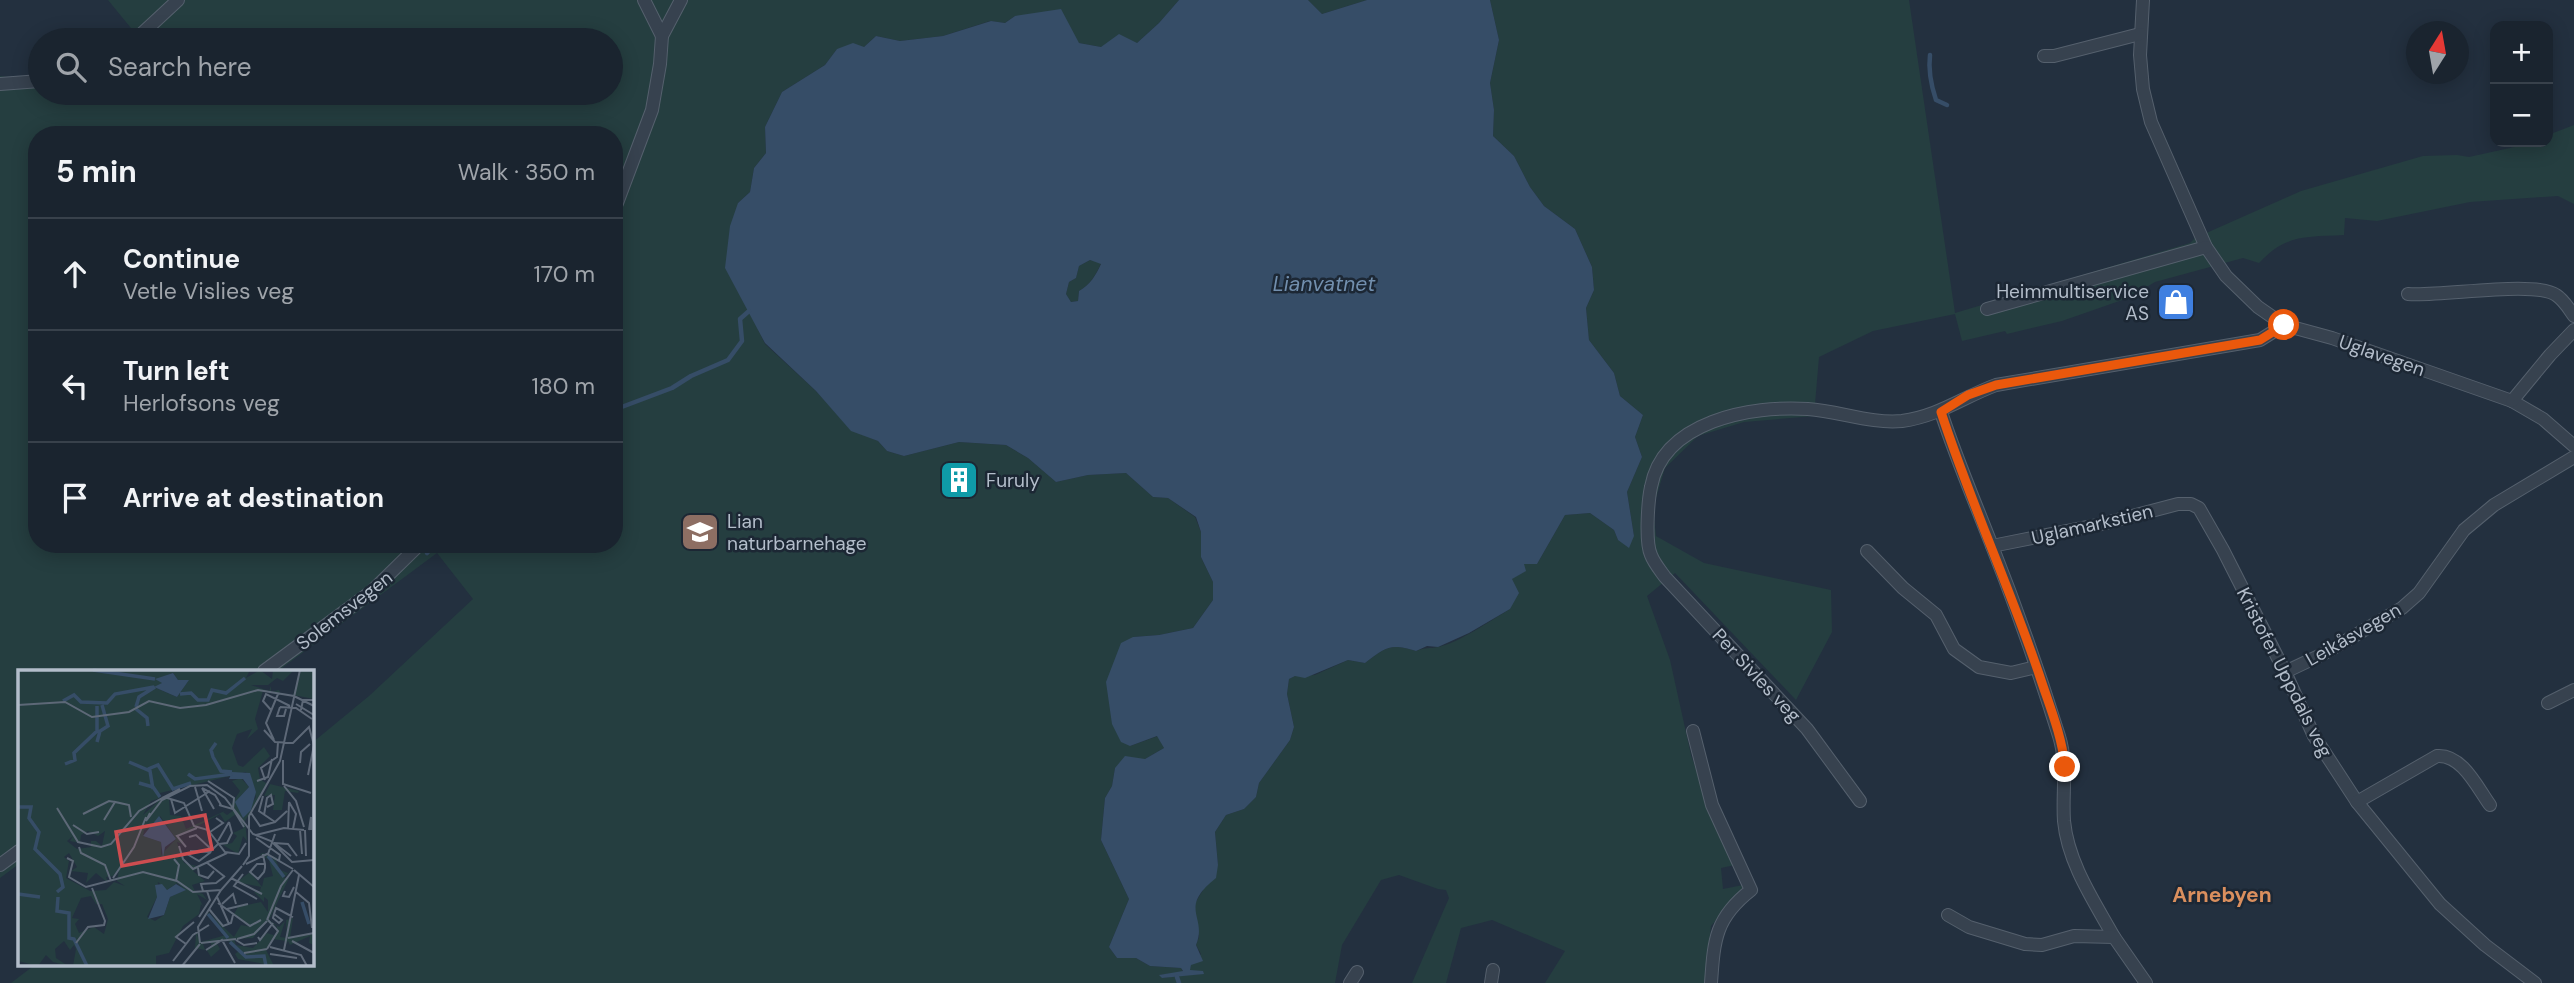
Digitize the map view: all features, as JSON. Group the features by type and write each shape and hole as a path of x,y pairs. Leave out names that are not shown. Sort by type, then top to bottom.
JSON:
{"street":[{"path":"148,28 178,0"},
{"path":"644,0 662,36"},
{"path":"623,187 652,110 662,36 681,0"},
{"name":"Uglavegen","path":"2143,0 2140,34 2143,89 2151,122 2206,247 2227,276 2258,307 2284,325 2332,338 2512,401 2543,419 2574,446"},
{"path":"2043,56 2054,57 2140,34"},
{"path":"0,84 28,82"},
{"path":"1987,309 2206,247"},
{"path":"2409,294 2426,296 2507,289 2535,290 2556,295 2574,316"},
{"path":"2146,983 2114,937 2068,846 2064,819 2065,765 2061,740 1941,412 1968,395 1996,385 2260,340 2284,325"},
{"path":"2512,401 2574,330"},
{"name":"Per Sivles veg","path":"1860,801 1807,729 1665,578 1649,553 1649,499 1654,470 1666,451 1686,434 1719,420 1757,412 1810,409 1880,421 1902,421 1941,412"},
{"name":"Leikåsvegen","path":"2286,672 2323,654 2402,608 2426,584 2464,530 2494,505 2574,457"},
{"name":"Uglamarkstien","path":"1992,546 2102,524 2178,504 2191,504"},
{"name":"Kristofer Uppdals veg","path":"2191,504 2202,511 2286,672 2314,736 2357,802 2440,904 2485,945 2535,983"},
{"path":"1867,551 1903,588 1936,615 1954,649 1979,667 2011,673 2036,667"},
{"name":"Solemsvegen","path":"265,670 371,592 411,553"},
{"path":"2548,703 2574,690"},
{"path":"1693,731 1712,805 1751,890 1720,924 1713,947 1711,983"},
{"path":"2357,802 2437,756 2446,755 2456,760 2490,805"},
{"path":"0,865 18,852"},
{"path":"1948,915 1969,926 2025,944 2042,945 2074,936 2114,937"}],"green space":[{"path":"108,0 1179,0 1137,43 1101,47 1079,43 1015,16 1005,23 990,21 943,36 900,41 876,36 864,47 837,49 825,65 782,92 765,127 766,153 754,168 750,192 738,203 749,311 765,344 816,391 851,430 878,441 887,451 904,456 959,442 1006,445 1028,458 1056,482 1088,475 1126,473 1153,497 1168,498 1195,517 1201,532 1201,557 1213,582 1213,600 1193,628 1133,637 1130,746 1158,736 1164,748 1145,759 1115,768 1112,786 1105,798 1101,840 1129,899 1109,947 1117,958 1136,958 1150,966 1181,968 1183,972 1160,975 1162,978 1203,973 1189,971 1201,954 1196,945 1199,937 1194,905 1218,865 1215,832 1226,815 1244,809 1256,797 1259,783 1290,740 1294,727 1287,694 1289,679 1315,675 1348,660 1365,663 1389,648 1400,647 1416,651 1446,645 1475,631 1510,609 1512,579 1524,564 1537,564 1565,515 1590,513 1614,530 1618,540 1634,536 1627,492 1642,457 1635,437 1643,415 1620,396 1614,373 1589,340 1586,308 1594,290 1592,267 1575,229 1544,206 1530,187 1514,156 1493,136 1494,110 1490,83 1499,40 1490,0 1909,0 1955,313 2190,243 2195,238 2301,191 2423,156 2469,157 2514,147 2553,147 2553,133 2574,125 2574,204 2558,196 2470,202 2377,221 2345,218 2344,235 2297,239 2278,247 2259,263 2243,258 2155,282 2128,298 2062,321 1962,341 1955,314 1873,331 1819,357 1814,416 1744,422 1698,436 1665,468 1653,508 1656,536 1704,563 1831,590 1832,632 1796,700 1675,573 1647,596 1670,660 1691,755 1715,825 1735,865 1721,868 1723,889 1743,885 1741,891 1711,926 1705,983 1545,983 1565,951 1492,920 1461,928 1446,983 1412,983 1449,898 1446,890 1399,875 1381,880 1342,945 1335,983 11,983 35,965 313,965 313,742 369,696 473,599 437,553 279,670 18,670 18,865 0,878 0,76 28,78 28,105 623,105 623,28 131,28"},
{"path":"1308,0 1367,0 1322,14"},
{"path":"1090,260 1101,263 1092,279 1079,291 1078,301 1071,302 1066,294 1069,282 1076,278 1079,266"}],"water":[{"name":"Lianvatnet","path":"1179,0 1308,0 1322,14 1367,0 1490,0 1499,40 1490,83 1494,110 1493,136 1514,156 1530,187 1544,206 1575,229 1592,267 1594,290 1586,308 1589,340 1614,373 1620,396 1643,415 1635,437 1642,457 1627,492 1634,536 1629,548 1618,540 1614,530 1590,513 1565,515 1537,564 1524,564 1526,571 1512,579 1519,593 1510,609 1438,647 1427,646 1416,651 1400,647 1389,648 1365,663 1348,660 1305,678 1295,676 1289,679 1287,694 1294,727 1290,740 1259,783 1256,797 1244,809 1226,815 1215,832 1218,865 1216,878 1198,897 1196,905 1199,935 1196,945 1203,961 1191,965 1190,970 1203,971 1204,974 1162,978 1159,975 1183,971 1181,968 1150,966 1136,958 1117,958 1109,947 1129,899 1101,840 1105,798 1112,786 1115,768 1125,756 1145,759 1164,748 1157,736 1130,746 1121,742 1112,724 1106,682 1121,643 1133,637 1193,628 1213,600 1213,582 1201,557 1201,532 1196,517 1168,498 1153,497 1126,473 1088,475 1056,482 1028,458 1006,445 959,442 904,456 887,451 878,441 851,431 816,391 765,343 725,268 730,226 738,203 750,192 754,168 766,153 765,127 782,92 825,65 837,49 853,43 864,47 876,36 900,41 943,36 991,21 1005,23 1015,16 1061,9 1079,43 1101,47 1119,34 1137,43","holes":["1090,260 1101,264 1092,279 1079,291 1078,301 1071,302 1066,294 1069,282 1076,278 1079,266"]}],"waterway":[{"path":"1930,55 1930,78 1936,100 1947,105"},
{"path":"623,406 672,388 691,376 728,360 742,341 740,319 749,311"},
{"path":"1177,977 1179,983"}],"place":[{"name":"Heimmultiservice AS","path":"2176,302"},
{"name":"Furuly","path":"959,480"},
{"name":"Lian naturbarnehage","path":"700,532"}],"district":[{"name":"Arnebyen","path":"2222,895"}],"route":[{"path":"2065,767 2061,740 2017,612 1941,412 1968,395 1996,385 2260,340 2284,325"}]}
